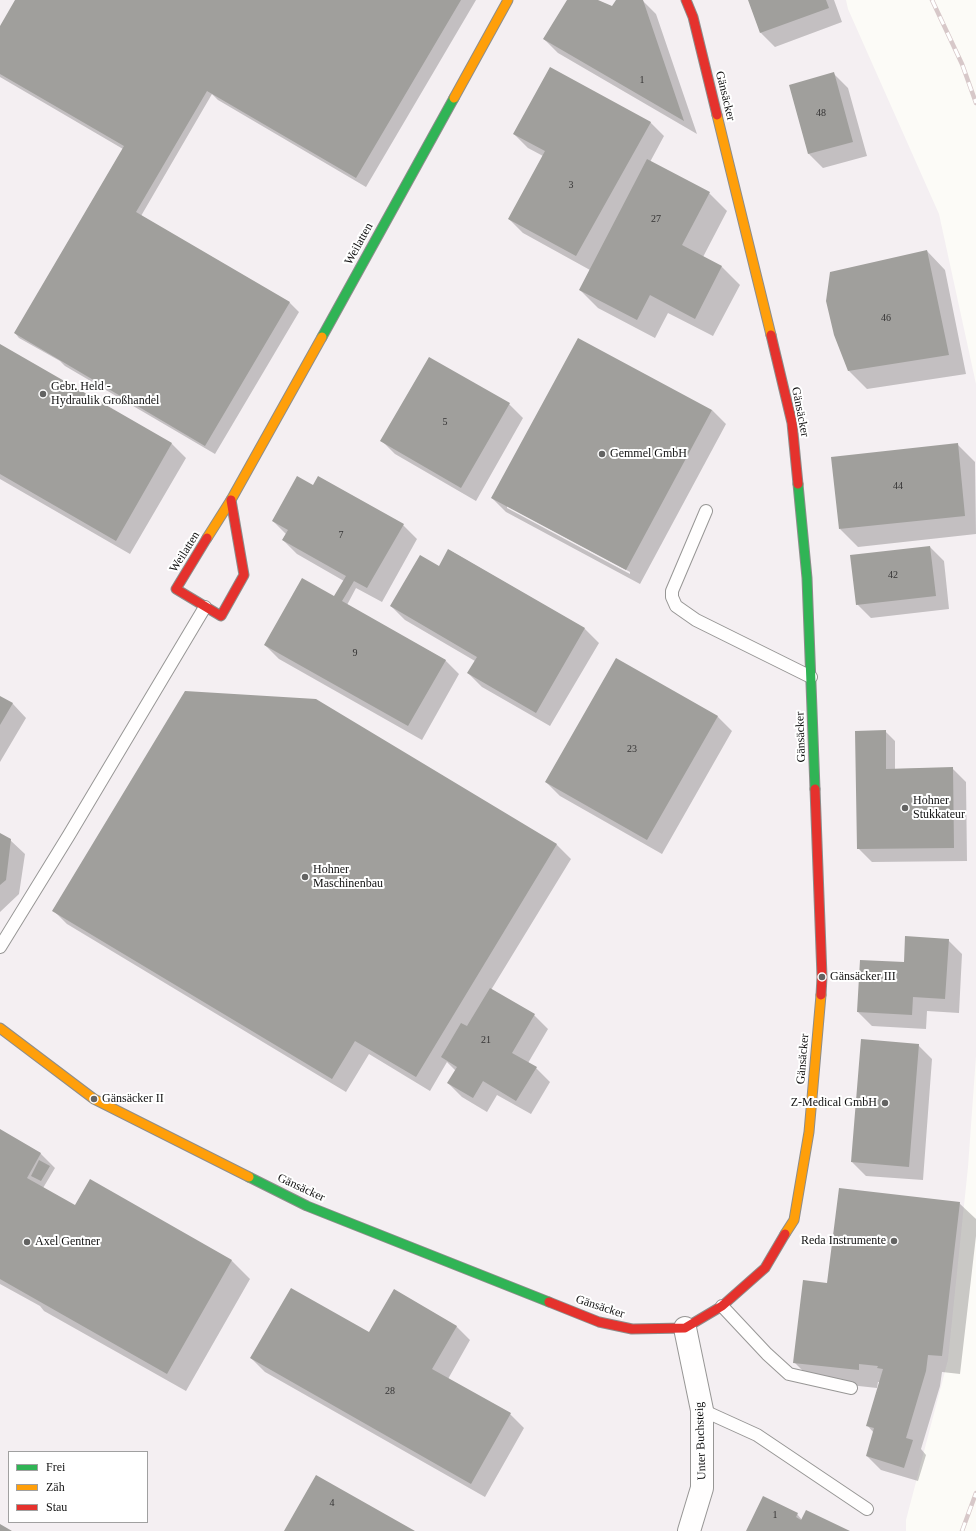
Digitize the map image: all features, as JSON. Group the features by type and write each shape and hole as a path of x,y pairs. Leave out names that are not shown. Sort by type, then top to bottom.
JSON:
{"street":[{"name":"Weilatten","path":"231,500 244,575 221,616 176,589 231,500 508,0"},
{"name":"Gänsäcker","path":"0,1028 94,1099 307,1206 599,1322 632,1330 686,1328 722,1306 765,1268 794,1220 809,1132 822,976 807,578 792,423 693,16 686,0"},
{"name":"Unter Buchsteig","path":"686,1328 702,1410 702,1488 689,1531"}],"lane":[{"path":"706,511 672,591 672,597 676,606 696,620 811,676"},
{"path":"0,947 69,835 205,607"},
{"path":"722,1306 767,1354 789,1374 851,1388"},
{"path":"702,1410 758,1435 867,1509"}],"shaded area":[{"path":"0,0 846,0 848,9 939,214 976,384 976,1056 968,1167 948,1360 906,1520 906,1531 0,1531"}],"building":[{"path":"15,0 461,0 356,178 207,91 136,212 290,302 205,446 14,333 124,146 0,74 0,26"},
{"path":"567,0 598,0 612,6 616,0 643,0 684,121 543,39"},
{"path":"748,0 826,0 829,8 760,33"},
{"path":"550,67 651,122 576,256 508,219 545,151 513,134"},
{"path":"834,72 853,142 808,154 789,85"},
{"path":"647,159 710,192 682,245 722,266 695,319 650,295 637,320 579,290"},
{"path":"927,250 949,355 848,371 834,335 826,301 830,272"},
{"name":"Gemmel GmbH","path":"578,338 712,410 626,570 491,498"},
{"name":"Gebr. Held - Hydraulik Großhandel","path":"0,344 172,443 116,541 0,474"},
{"path":"429,357 510,403 461,488 380,441"},
{"path":"958,443 965,516 839,529 831,457"},
{"path":"297,476 313,485 318,476 404,524 367,588 354,581 342,601 446,660 408,726 264,645 302,578 334,596 346,576 282,540 288,530 272,521"},
{"path":"930,546 936,596 856,605 850,555"},
{"path":"448,549 585,628 536,713 467,673 477,657 390,606 420,555 439,566"},
{"path":"616,658 718,716 647,840 545,782"},
{"name":"Hohner Maschinenbau","path":"185,691 316,699 557,844 416,1077 355,1041 332,1079 52,911"},
{"path":"0,696 13,703 0,725"},
{"name":"Hohner Stukkateur","path":"886,730 886,769 953,767 954,848 857,849 855,731"},
{"path":"0,833 11,839 6,880 0,885"},
{"path":"905,936 949,939 945,999 913,997 912,1015 857,1012 860,960 904,962"},
{"path":"490,988 535,1014 512,1053 537,1067 516,1101 483,1081 473,1098 447,1083 457,1067 441,1057 461,1023 467,1026"},
{"name":"Z-Medical GmbH","path":"861,1039 919,1044 909,1167 851,1162"},
{"path":"0,1129 41,1153 27,1178 75,1205 90,1179 232,1260 167,1374 0,1279"},
{"path":"39,1160 50,1166 41,1181 31,1176"},
{"name":"Reda Instrumente","path":"839,1188 960,1202 942,1356 928,1355 926,1371 906,1438 913,1440 904,1468 866,1456 874,1428 866,1426 883,1369 877,1368 878,1366 859,1364 859,1370 793,1363 803,1280 827,1283"},
{"path":"291,1288 369,1332 394,1289 457,1326 432,1369 511,1413 471,1484 250,1358"},
{"path":"316,1475 415,1531 284,1531"},
{"path":"763,1496 798,1513 796,1517 801,1520 806,1510 850,1531 746,1531"},
{"path":"0,1524 12,1531 0,1531"}],"railway":[{"path":"932,0 962,64 976,103"},
{"path":"962,1531 976,1493"}],"traffic: fast":[{"path":"322,337 454,98"},
{"path":"798,484 807,578 815,789"},
{"path":"249,1177 307,1206 549,1302"}],"traffic: slow":[{"path":"454,98 508,0"},
{"path":"717,115 771,335"},
{"path":"207,538 231,500 322,337"},
{"path":"785,1234 794,1220 809,1132 821,995"},
{"path":"0,1028 94,1099 249,1177"}],"traffic: jam":[{"path":"686,0 693,17 717,115"},
{"path":"771,335 792,423 798,484"},
{"path":"207,538 176,589 221,616 244,575 231,500"},
{"path":"815,789 822,977 821,995"},
{"path":"549,1302 599,1322 632,1329 685,1328 722,1306 765,1268 785,1234"}],"place":[{"name":"Gebr. Held - Hydraulik Großhandel","path":"43,394"},
{"name":"Gemmel GmbH","path":"602,454"},
{"name":"Hohner Stukkateur","path":"905,808"},
{"name":"Hohner Maschinenbau","path":"305,877"},
{"name":"Gänsäcker III","path":"822,977"},
{"name":"Gänsäcker II","path":"94,1099"},
{"name":"Z-Medical GmbH","path":"885,1103"},
{"name":"Reda Instrumente","path":"894,1241"},
{"name":"Axel Gentner","path":"27,1242"}]}
